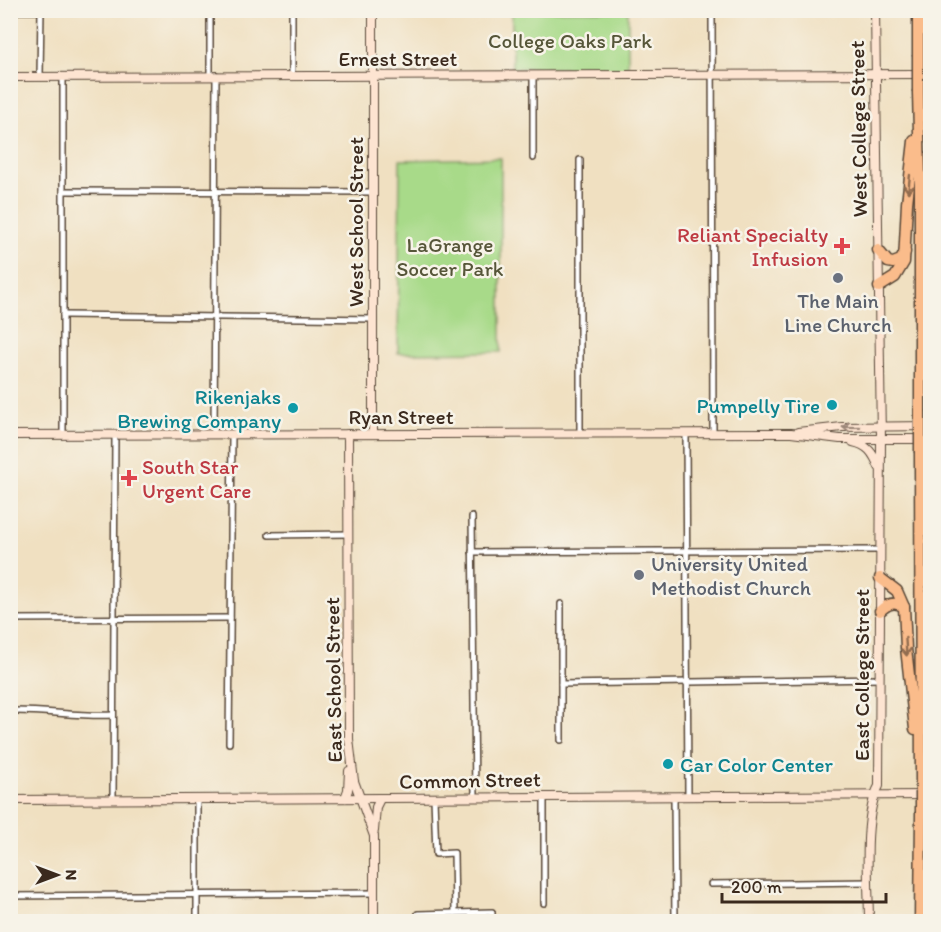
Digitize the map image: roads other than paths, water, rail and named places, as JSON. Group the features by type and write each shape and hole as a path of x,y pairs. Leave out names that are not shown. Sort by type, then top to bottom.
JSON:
{"highway":[{"path":"918,10 920,921"},
{"path":"879,287 894,277 904,262 907,203 918,105"},
{"path":"878,249 888,262 893,263 901,260 905,252"},
{"path":"880,578 897,591 904,607 906,648 917,756 921,774"},
{"path":"880,611 892,603 898,603 904,607"}],"street":[{"path":"210,10 216,192 214,435"},
{"path":"292,10 292,76"},
{"name":"West School Street","path":"373,434 374,10"},
{"path":"712,10 713,434"},
{"name":"West College Street","path":"875,10 880,426"},
{"path":"10,11 40,11 40,76"},
{"name":"Ernest Street","path":"10,76 930,74"},
{"path":"533,75 533,158"},
{"path":"63,77 63,435"},
{"path":"580,160 580,434"},
{"path":"63,191 373,192"},
{"path":"63,315 373,319"},
{"name":"East College Street","path":"869,921 869,830 873,796 879,786 880,426"},
{"name":"Ryan Street","path":"10,435 713,434 791,433 842,427 930,426"},
{"name":"Ryan Street","path":"791,433 840,439 930,438"},
{"name":"East School Street","path":"348,434 349,740 358,798 374,836 374,921"},
{"path":"686,434 688,796"},
{"path":"113,799 115,435"},
{"path":"229,743 232,435"},
{"path":"840,439 867,446 881,470"},
{"path":"472,517 475,797"},
{"path":"268,535 349,534"},
{"path":"472,552 880,550"},
{"path":"561,604 561,740"},
{"path":"10,619 230,618"},
{"path":"561,684 880,679"},
{"path":"10,711 37,711 83,716 113,715"},
{"path":"345,798 348,790 349,740"},
{"name":"Common Street","path":"10,800 930,795"},
{"path":"674,796 675,921"},
{"path":"544,797 544,903"},
{"path":"434,798 436,854 454,853 455,913"},
{"path":"197,799 198,921"},
{"path":"374,836 376,807 380,799"},
{"path":"711,884 868,882"},
{"path":"10,896 374,893"},
{"path":"418,914 492,912 492,921"}],"place":[{"name":"Reliant Specialty Infusion","path":"842,246"},
{"name":"The Main Line Church","path":"838,278"},
{"name":"Pumpelly Tire","path":"832,405"},
{"name":"Rikenjaks Brewing Company","path":"293,408"},
{"name":"South Star Urgent Care","path":"129,478"},
{"name":"University United Methodist Church","path":"639,575"},
{"name":"Car Color Center","path":"668,764"}],"park label":[{"name":"College Oaks Park","path":"570,40"},
{"name":"LaGrange Soccer Park","path":"450,256"}]}
